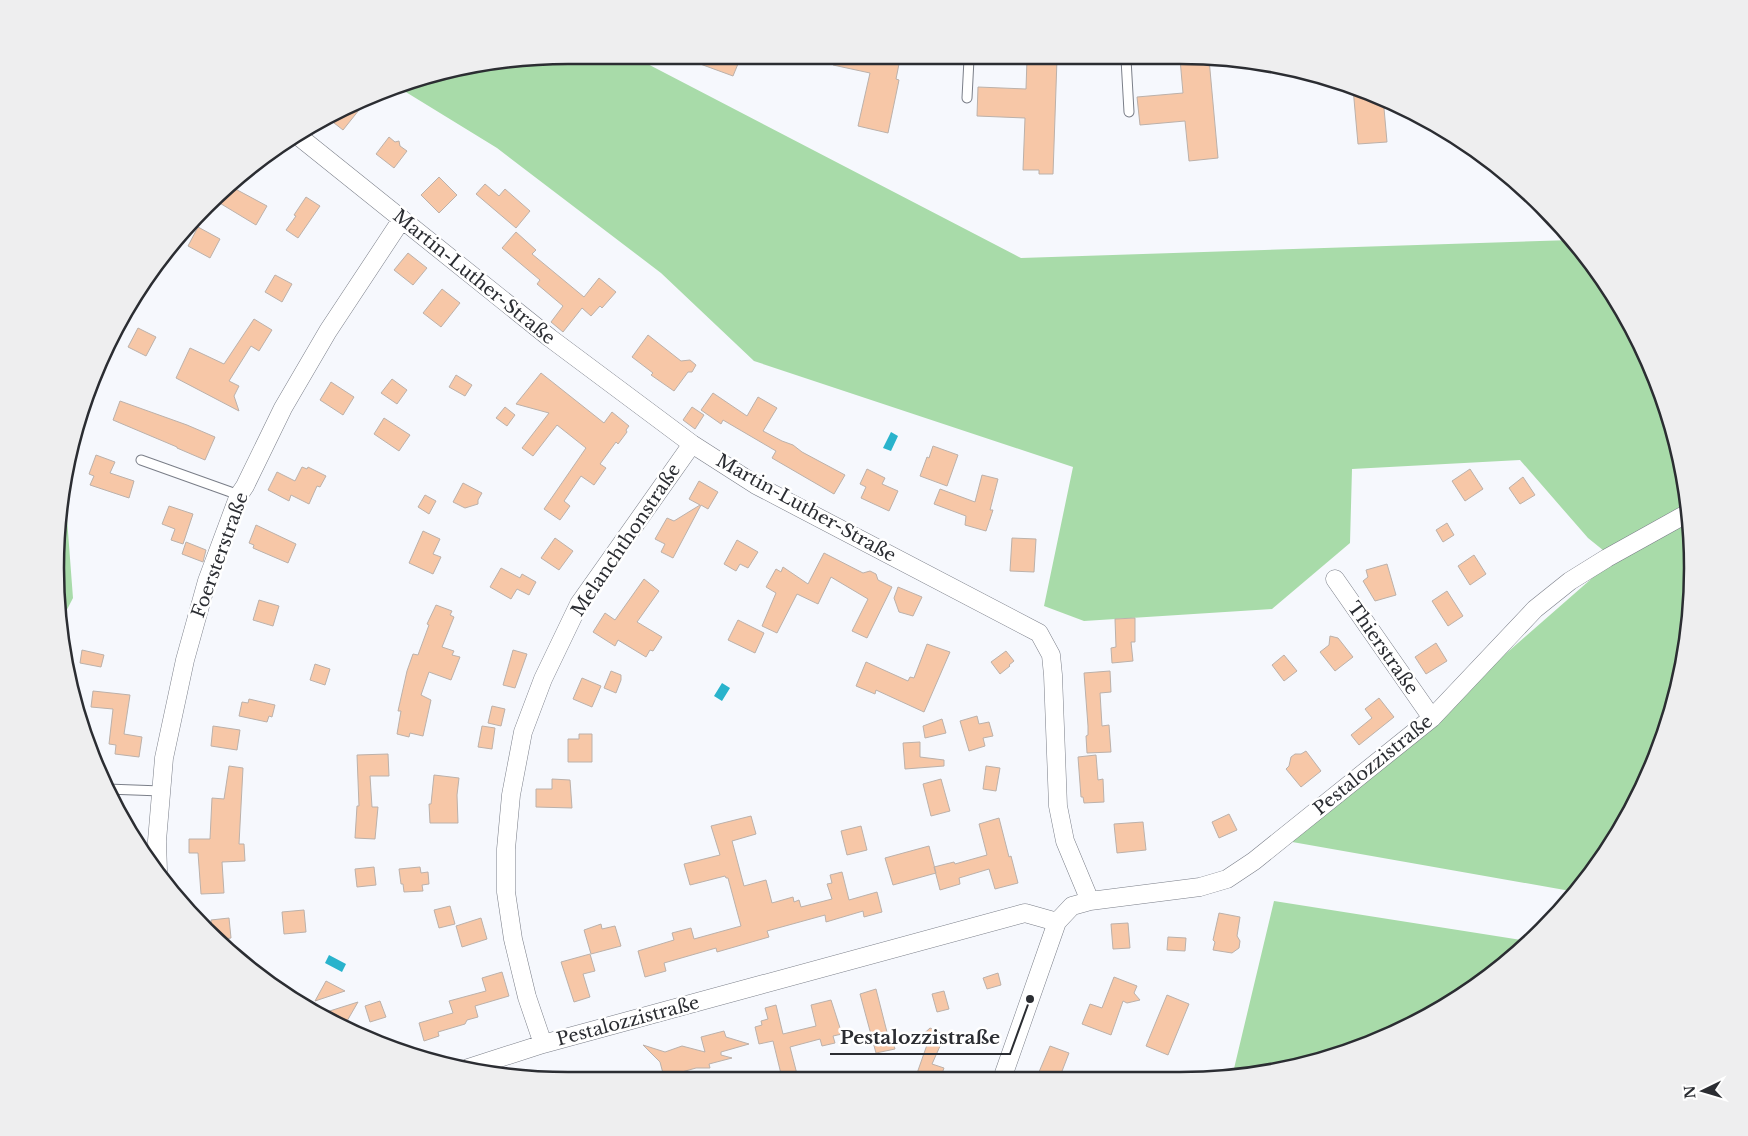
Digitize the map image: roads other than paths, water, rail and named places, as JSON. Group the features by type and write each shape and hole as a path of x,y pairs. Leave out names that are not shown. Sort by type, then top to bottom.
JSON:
{"street":[{"name":"Martin-Luther-Straße","path":"303,139 550,338 692,444 756,485 1039,633 1051,655 1052,662 1058,806 1065,841 1090,901"},
{"name":"Foersterstraße","path":"158,860 157,841 164,758 185,660 207,582 239,495 283,408 328,331 402,219"},
{"name":"Melanchthonstraße","path":"543,1044 527,997 513,939 506,892 506,849 511,795 523,732 543,679 579,604 692,444"},
{"name":"Pestalozzistraße","path":"494,1067 543,1044 1025,913 1057,922 1072,906 1090,901 1200,887 1227,879 1254,861 1432,718 1535,609 1570,581 1633,542 1681,517"},
{"name":"Thierstraße","path":"1335,579 1432,718"},
{"path":"1004,1072 1057,922"}],"lane":[{"path":"967,98 969,64"},
{"path":"1126,64 1129,112"},
{"path":"141,460 239,495"},
{"path":"115,789 161,791"}],"water":[{"path":"891,432 898,436 891,451 883,448"},
{"path":"722,683 730,688 722,701 714,696"},
{"path":"329,955 346,964 342,972 325,963"}],"place":[{"name":"Pestalozzistraße","path":"1030,999"}]}
